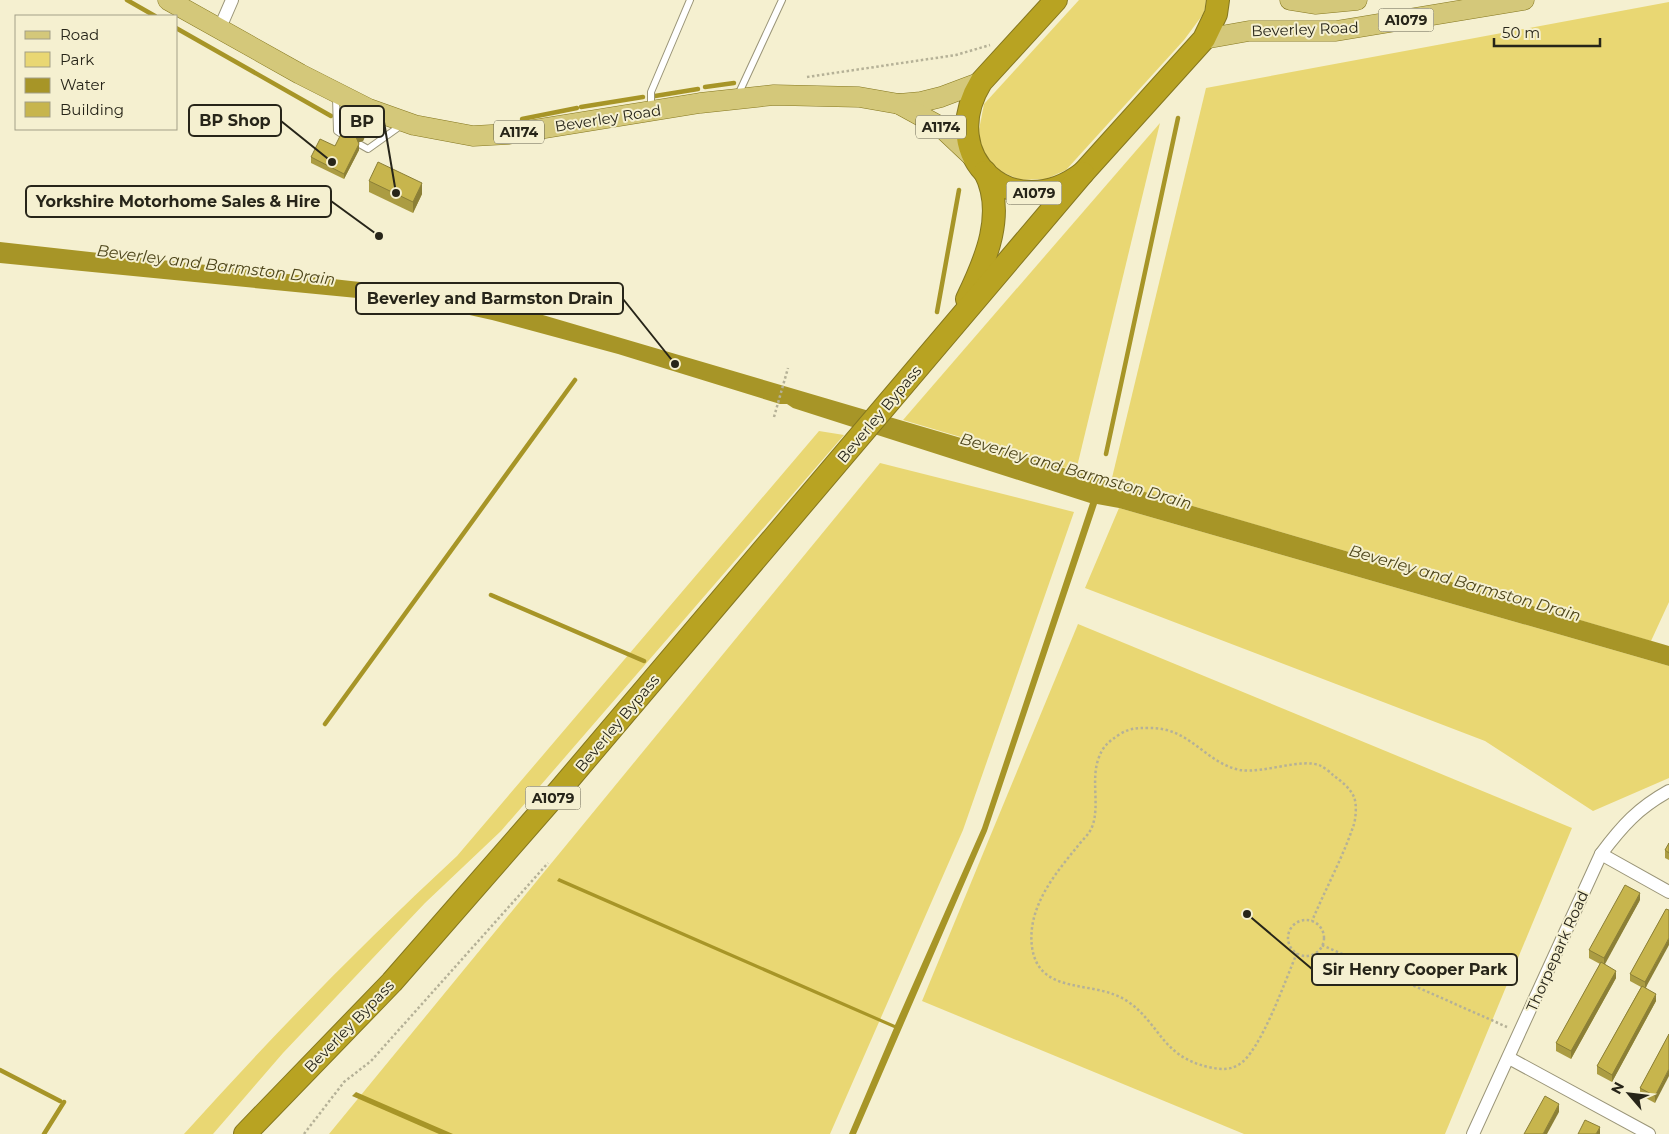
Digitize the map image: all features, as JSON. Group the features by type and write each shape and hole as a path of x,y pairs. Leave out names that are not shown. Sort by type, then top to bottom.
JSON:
{"highway":[{"name":"Beverley Bypass","path":"956,322 983,262 994,221 992,186 969,145 966,128 967,112 972,96 981,82 1056,0"},
{"name":"A1079","path":"980,166 999,183 1016,191 1034,193 1052,191 1069,184 1083,173 1204,39 1216,14 1218,0"},
{"name":"Beverley Bypass","path":"245,1134 392,982 558,792 1083,173"}],"main road":[{"name":"Beverley Road","path":"168,0 219,30 336,93 406,122 442,132 482,135 509,134 652,110 774,94 859,97 899,104 941,127 980,166"},
{"name":"Beverley Road","path":"1290,0 1315,4 1357,0"},
{"name":"Beverley Road","path":"1204,39 1249,31 1336,31 1524,0"},
{"name":"Beverley Road","path":"899,104 941,97 981,82"}],"street":[{"path":"219,30 232,0"},
{"name":"Thorpepark Road","path":"1474,1134 1601,854 1621,827 1646,804 1669,791"},
{"path":"1601,854 1669,892"},
{"path":"1509,1058 1649,1134"}],"lane":[{"path":"652,110 651,92 690,0"},
{"path":"736,99 782,0"},
{"path":"336,93 337,131 343,135"},
{"path":"361,145 368,149 406,122"}],"path":[{"path":"799,79 956,55 997,43"},
{"path":"774,417 788,368"},
{"path":"1297,953 1254,1051 1239,1065 1222,1070 1197,1065 1180,1056 1165,1044 1144,1016 1128,1001 1108,992 1067,984 1052,978 1036,963 1032,945 1033,923 1042,893 1094,825 1097,762 1105,744 1129,729 1162,728 1181,734 1227,766 1241,770 1257,771 1309,763 1320,765 1342,781 1355,799 1354,825 1312,921"},
{"path":"304,1134 344,1082 371,1061 548,863"},
{"path":"1300,921 1312,921 1323,933 1322,945 1314,954 1308,956 1297,953 1289,944 1291,928 1300,921"},
{"path":"1322,945 1520,1032"}],"green space":[{"path":"1079,0 1206,0 1204,13 1184,40 1066,170 1046,179 1020,180 1000,171 984,155 978,135 984,104"},
{"path":"1669,2 1669,602 1651,641 1111,482 1206,88"},
{"path":"1160,123 1076,471 903,420"},
{"path":"819,431 844,435 501,831 425,903 283,1053 213,1134 184,1134 318,992 457,856"},
{"path":"880,463 1074,512 963,830 830,1134 329,1134"},
{"path":"1119,508 1669,666 1669,778 1593,811 1485,741 1085,588"},
{"path":"1078,624 1572,828 1445,1134 1244,1134 922,1001"}],"water":[{"path":"0,242 378,284 495,301 1669,646 1669,666 1119,508 1097,504 987,831 856,1134 849,1134 894,1028 557,881 559,878 895,1025 982,828 1090,503 793,408 787,404 780,404 618,354 492,320 456,312 357,298 0,263"},
{"path":"356,1092 453,1134 439,1134 352,1096"}],"building":[{"path":"349,117 367,126 363,135 356,137 359,144 344,174 311,157 320,139 335,146 341,134 347,132 345,125"},
{"path":"378,162 422,183 413,202 369,181"},
{"path":"1669,843 1669,853 1665,850"},
{"path":"1625,885 1640,893 1604,958 1589,950"},
{"path":"1666,909 1669,910 1669,938 1645,982 1630,974"},
{"path":"1601,962 1616,971 1571,1051 1556,1043"},
{"path":"1642,986 1656,994 1612,1075 1597,1066"},
{"path":"1669,1034 1669,1069 1655,1096 1640,1088"},
{"path":"1545,1096 1559,1104 1543,1134 1524,1134"},
{"path":"1585,1120 1600,1127 1596,1134 1578,1134"}],"waterway":[{"path":"127,0 153,15"},
{"path":"178,29 331,116"},
{"path":"705,87 734,83"},
{"path":"655,96 698,89"},
{"path":"581,107 643,97"},
{"path":"522,119 577,108"},
{"path":"1106,454 1178,118"},
{"path":"937,312 959,190"},
{"path":"325,724 575,380"},
{"path":"491,595 644,661"},
{"path":"0,1070 60,1101"},
{"path":"44,1134 64,1102"}],"place":[{"name":"BP Shop","path":"332,162"},
{"name":"BP","path":"396,193"},
{"name":"Yorkshire Motorhome Sales & Hire","path":"379,236"},
{"name":"Beverley and Barmston Drain","path":"675,364"},
{"name":"Sir Henry Cooper Park","path":"1247,914"}]}
